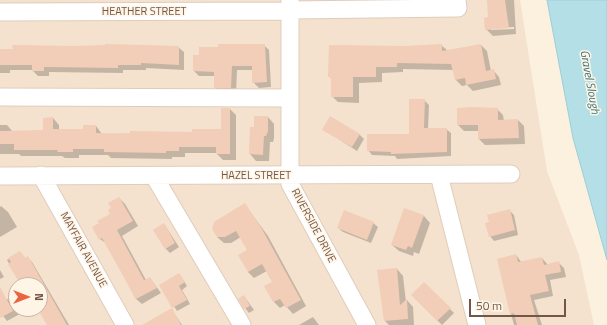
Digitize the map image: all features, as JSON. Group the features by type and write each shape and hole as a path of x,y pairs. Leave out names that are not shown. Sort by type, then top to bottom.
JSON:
{"street":[{"name":"HEATHER STREET","path":"0,12 289,7 458,8 457,0"},
{"name":"RIVERSIDE DRIVE","path":"289,7 290,184 367,325"},
{"path":"0,97 290,98"},
{"name":"HAZEL STREET","path":"0,176 511,174"},
{"path":"440,175 477,325"},
{"name":"MAYFAIR AVENUE","path":"41,176 125,325"},
{"path":"154,176 242,325"}],"shaded area":[{"path":"0,0 520,0 547,171 579,255 594,325 0,325"}],"water":[{"name":"Gravel Slough","path":"547,0 607,0 607,260 573,138"}],"building":[{"path":"487,0 505,0 509,28 485,30 484,18 488,17"},
{"path":"105,44 179,46 179,65 141,63 141,65 118,65 118,68 44,67 44,71 32,71 32,65 0,65 0,49 13,49 12,45 75,46"},
{"path":"218,44 265,44 267,82 252,83 252,66 232,66 231,88 214,88 214,72 193,71 193,55 199,55 199,47 218,47"},
{"path":"442,44 442,51 481,44 486,71 494,69 496,79 466,85 465,78 455,80 451,64 397,63 397,67 376,67 376,77 353,77 353,97 331,97 331,77 328,77 329,45 406,46"},
{"path":"409,99 425,99 424,128 447,128 447,152 391,154 391,152 367,151 367,134 409,134"},
{"path":"221,108 230,108 230,154 216,154 216,147 179,147 179,151 166,151 166,153 104,152 104,149 73,149 73,152 57,152 58,150 14,150 14,144 0,144 0,131 43,130 43,118 53,117 53,129 83,129 83,125 96,125 96,133 130,134 130,131 192,132 192,129 221,129"},
{"path":"457,108 498,108 498,120 518,119 519,138 478,139 478,125 457,125"},
{"path":"254,116 268,116 268,131 266,136 264,136 263,155 249,154 250,127 254,127"},
{"path":"330,116 360,134 352,147 322,130"},
{"path":"119,197 133,221 117,230 144,280 150,277 157,288 136,299 102,238 99,240 92,227 99,223 97,221 110,214 108,210 111,208 108,203"},
{"path":"245,203 262,229 301,300 286,308 280,299 273,302 264,286 272,282 262,264 248,272 238,255 247,250 236,231 225,237 217,237 212,229 214,222"},
{"path":"404,208 424,215 412,248 408,246 406,250 391,245"},
{"path":"510,209 515,230 489,237 485,223 489,222 487,215"},
{"path":"344,210 374,222 367,240 337,228"},
{"path":"164,223 175,243 165,249 153,230"},
{"path":"20,251 25,258 28,256 40,277 16,277 8,264 11,262 8,258"},
{"path":"516,254 518,262 542,257 544,265 559,261 561,272 545,275 549,291 530,295 538,325 517,325 514,313 510,314 497,259"},
{"path":"397,268 400,305 407,299 408,319 384,321 377,270"},
{"path":"179,273 185,282 179,286 187,300 172,308 159,285"},
{"path":"424,282 451,308 437,321 411,295"},
{"path":"0,287 8,302 8,314 0,318"},
{"path":"48,291 67,325 47,325 42,317 48,317"},
{"path":"244,295 250,306 244,309 238,299"},
{"path":"172,308 181,325 142,325"}]}
